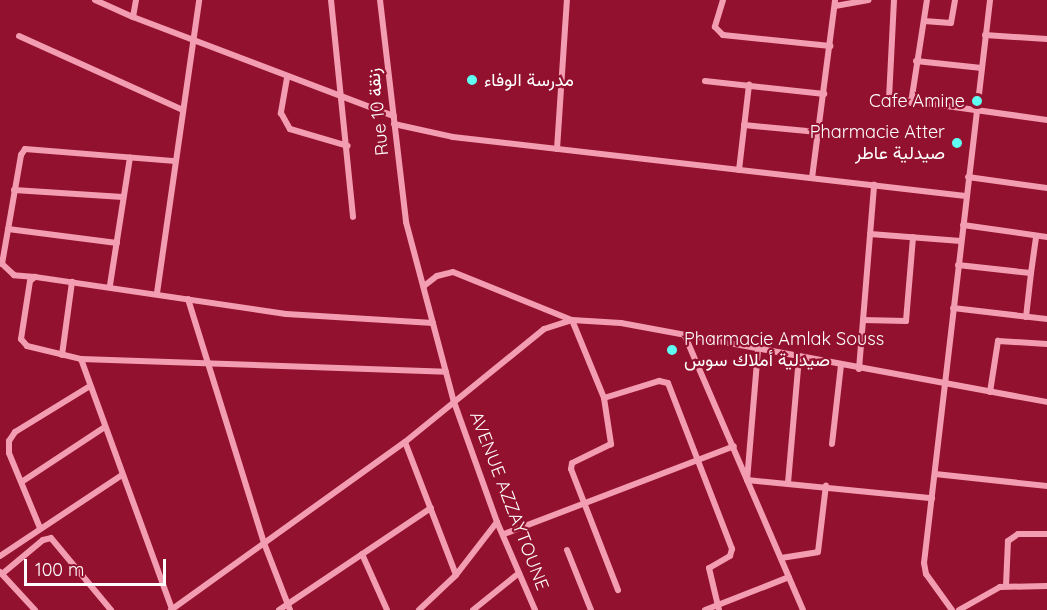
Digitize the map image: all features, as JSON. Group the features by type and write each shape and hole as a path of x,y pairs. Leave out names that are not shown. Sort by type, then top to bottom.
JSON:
{"street":[{"path":"94,0 193,43 394,116"},
{"path":"133,17 136,0"},
{"path":"157,293 173,161 199,0"},
{"path":"331,0 343,96 353,217"},
{"name":"Rue 10 زنقة","path":"380,0 406,222 434,323"},
{"path":"557,149 567,0"},
{"path":"723,0 715,27 723,36 830,46"},
{"path":"812,178 835,3 868,0"},
{"path":"894,0 887,93 894,100 1047,120"},
{"path":"911,103 927,0"},
{"path":"924,21 951,23 955,0"},
{"path":"952,610 923,567 990,0"},
{"path":"985,35 1047,39"},
{"path":"19,36 181,109"},
{"path":"916,61 982,68"},
{"path":"287,78 281,113 290,129 348,146"},
{"path":"705,81 824,93"},
{"path":"739,170 748,85"},
{"path":"394,124 453,136 966,196"},
{"path":"744,125 818,132"},
{"path":"173,161 25,149 14,190 2,264 14,275 110,285 286,314 434,323"},
{"path":"110,285 130,158"},
{"path":"968,177 1047,188"},
{"path":"859,369 874,185"},
{"path":"14,190 123,197"},
{"path":"963,225 1047,237"},
{"path":"8,229 117,243"},
{"path":"870,234 961,241"},
{"path":"1026,317 1036,236"},
{"path":"863,320 906,321 913,237"},
{"path":"958,265 1031,273"},
{"path":"424,286 437,276 453,272 572,320 604,398 610,446 571,466 618,590"},
{"path":"35,277 30,281 21,339 27,346 62,355 81,359 446,372"},
{"path":"62,355 72,282"},
{"path":"188,299 264,543 289,607"},
{"path":"953,308 1047,320"},
{"path":"81,359 171,610 405,442 544,328 572,320 592,318 1047,402"},
{"name":"AVENUE AZZAYTOUNE","path":"434,323 454,402 497,522 535,610"},
{"path":"685,336 803,610"},
{"path":"990,392 998,341 1047,344"},
{"path":"747,480 758,350"},
{"path":"788,483 799,358"},
{"path":"832,444 841,365"},
{"path":"604,398 659,381 668,383 732,549 730,556 709,568 718,608"},
{"path":"40,528 8,446 15,432 90,386"},
{"path":"23,481 105,427"},
{"path":"405,442 456,575"},
{"path":"504,534 734,446"},
{"path":"935,474 1047,486"},
{"path":"0,556 122,475"},
{"path":"747,480 826,485 932,498"},
{"path":"781,558 818,552 826,485"},
{"path":"279,610 289,607 431,508"},
{"path":"419,610 456,575 497,522"},
{"path":"1006,586 1006,546 1011,537 1047,534"},
{"path":"34,610 1,573 43,540 51,538 111,610"},
{"path":"567,550 591,610"},
{"path":"362,554 387,610"},
{"path":"473,610 519,573"},
{"path":"705,610 718,608 789,577"},
{"path":"959,610 1006,586 1047,586"}],"place":[{"name":"مدرسة الوفاء","path":"472,80"},
{"name":"Cafe Amine","path":"977,101"},
{"name":"Pharmacie Atter صيدلية عاطر","path":"957,143"},
{"name":"Pharmacie Amlak Souss صيدلية أملاك سوس","path":"672,350"}]}
